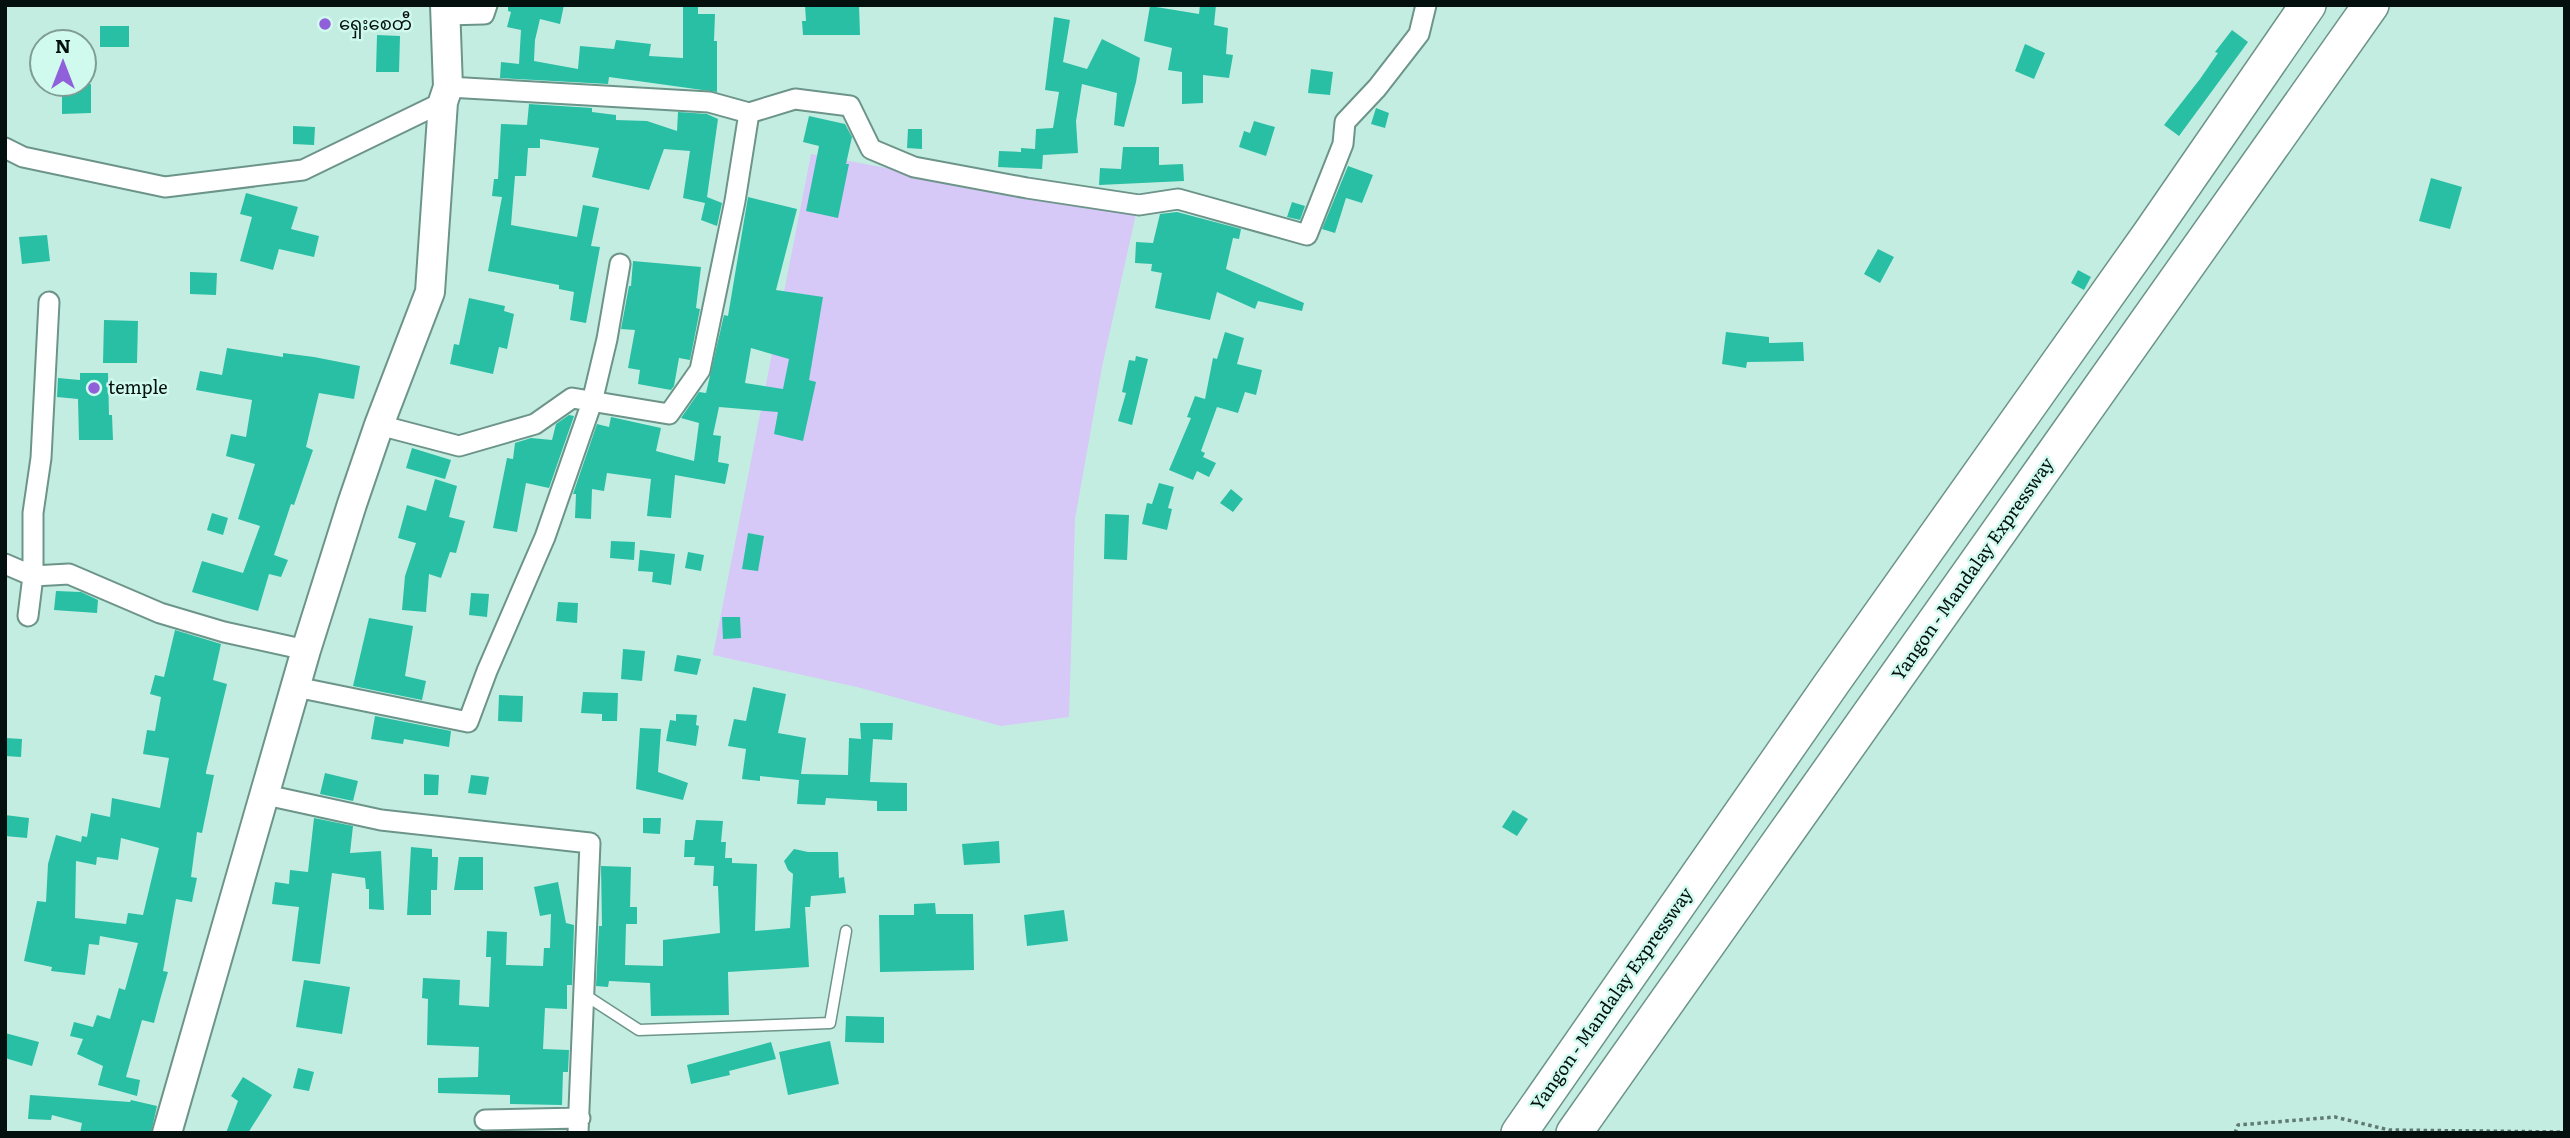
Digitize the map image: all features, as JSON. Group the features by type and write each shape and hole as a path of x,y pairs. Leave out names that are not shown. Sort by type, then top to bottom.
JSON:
{"highway":[{"name":"Yangon - Mandalay Expressway","path":"1519,1133 2308,5"},
{"name":"Yangon - Mandalay Expressway","path":"1574,1133 2371,5"}],"street":[{"path":"167,1133 267,795 306,650 379,425 430,292 446,94 445,10 484,13 487,5"},
{"path":"5,148 23,157 165,187 303,170 446,94 709,102 749,113 795,99 850,106 871,149 914,167 1139,205 1178,199 1307,235 1343,144 1345,121 1377,88 1419,34 1426,5"},
{"path":"379,425 459,446 535,424 572,398 669,414 700,370 735,201 749,113"},
{"path":"296,687 468,722 545,537 592,402 607,339 620,264"},
{"path":"28,616 33,576 33,513 41,458 49,302"},
{"path":"5,564 33,576 69,574 160,613 224,632 306,650"},
{"path":"267,795 381,820 590,843 579,1125 485,1120"}],"lane":[{"path":"585,995 639,1030 831,1023 846,931"}],"path":[{"path":"2235,1133 2238,1125 2335,1117 2389,1130 2565,1132"}],"shaded area":[{"path":"811,154 1136,214 1102,367 1075,519 1069,717 1001,726 857,687 713,655"}],"building":[{"path":"508,5 564,5 560,24 540,19 534,61 578,69 580,46 614,49 616,40 651,44 649,56 683,58 683,5 698,5 698,14 715,14 717,92 609,77 608,84 500,78 501,62 519,64 521,30 507,27 511,12 508,11"},
{"path":"805,5 859,5 860,35 803,35"},
{"path":"1200,5 1216,5 1214,25 1228,28 1226,54 1233,55 1229,78 1203,75 1203,103 1182,104 1182,72 1168,70 1172,48 1144,41 1150,6 1199,14"},
{"path":"1054,17 1070,20 1063,62 1087,69 1102,39 1140,58 1124,127 1114,125 1117,93 1082,84 1076,121 1078,153 1043,155 1042,169 998,167 999,151 1021,152 1021,148 1035,149 1036,129 1053,128 1059,92 1045,90"},
{"path":"100,26 129,26 129,47 100,47"},
{"path":"2232,30 2248,42 2179,136 2164,125 2200,79 2218,53 2215,52"},
{"path":"377,35 400,36 399,72 376,72"},
{"path":"2025,44 2045,53 2034,79 2015,71"},
{"path":"1311,69 1333,72 1330,95 1308,93"},
{"path":"62,98 91,98 91,113 62,114"},
{"path":"529,104 592,108 592,112 616,115 616,120 647,121 677,131 678,112 707,114 718,119 707,197 722,203 717,226 701,220 705,203 683,198 690,151 664,149 649,190 592,177 599,148 540,139 540,148 528,148 526,176 515,176 511,225 577,237 583,205 599,208 591,246 600,247 586,323 570,320 574,292 559,289 559,285 488,271 502,197 492,196 494,179 498,179 501,124 527,125"},
{"path":"1376,108 1389,113 1385,128 1371,124"},
{"path":"809,116 845,124 852,137 838,218 806,211 819,146 803,142"},
{"path":"1254,121 1275,127 1266,156 1239,147 1244,131 1250,133"},
{"path":"293,126 315,127 314,145 293,144"},
{"path":"908,129 922,129 922,149 907,148"},
{"path":"1123,147 1159,147 1159,165 1183,164 1184,181 1099,185 1100,168 1121,169"},
{"path":"1348,166 1373,175 1362,203 1346,198 1335,233 1322,229"},
{"path":"2431,178 2462,187 2450,229 2419,221"},
{"path":"246,193 298,207 291,229 319,236 314,257 279,249 273,270 240,261 252,217 240,214"},
{"path":"748,197 797,209 776,290 823,297 809,380 816,382 803,441 774,434 778,412 719,407 713,435 721,436 718,462 729,464 725,484 675,475 671,518 647,516 651,479 607,473 604,491 592,489 591,519 575,518 576,494 573,494 597,424 609,427 611,417 661,428 656,451 694,461 699,423 681,418 699,392 706,393 724,315 728,316","holes":["751,348 789,359 783,389 745,383"]},
{"path":"1292,202 1305,206 1300,220 1287,217"},
{"path":"1177,212 1241,229 1239,239 1233,238 1226,269 1304,303 1302,311 1258,301 1255,309 1217,292 1210,320 1155,308 1162,273 1151,271 1152,264 1135,263 1136,242 1153,243 1160,214"},
{"path":"47,235 50,261 22,264 19,237"},
{"path":"1878,249 1894,257 1880,283 1864,274"},
{"path":"633,261 701,267 696,308 700,309 690,360 679,358 671,390 638,384 640,370 628,368 635,330 621,329 631,286"},
{"path":"2078,270 2091,277 2084,290 2071,283"},
{"path":"190,272 217,273 216,295 190,294"},
{"path":"469,298 505,306 504,311 514,314 507,349 499,347 493,374 450,364 454,344 459,345"},
{"path":"104,320 138,321 137,363 103,363"},
{"path":"1225,332 1244,338 1237,364 1262,370 1256,395 1245,392 1238,413 1217,407 1201,451 1205,453 1203,457 1216,463 1209,477 1197,471 1193,480 1169,470 1191,418 1187,417 1195,396 1205,399 1213,358 1217,359"},
{"path":"1726,332 1769,337 1769,343 1803,342 1804,361 1747,362 1746,368 1722,364"},
{"path":"227,348 283,357 283,353 314,357 360,366 354,399 319,393 306,447 313,450 274,555 288,560 281,577 269,574 258,611 192,592 202,561 243,573 260,526 238,519 255,464 226,456 231,434 246,437 252,400 196,390 200,371 222,375"},
{"path":"1136,356 1148,359 1132,425 1118,421 1126,393 1122,392 1129,360 1135,361"},
{"path":"80,373 108,373 109,415 112,415 113,440 79,440 78,399 57,397 58,378 80,380"},
{"path":"569,415 574,416 549,488 526,483 517,532 493,528 507,458 513,459 515,443 531,438 552,440 556,424"},
{"path":"412,448 451,460 445,479 406,468"},
{"path":"435,479 457,486 449,517 465,521 456,553 450,552 441,578 429,574 426,612 402,610 405,576 416,543 398,538 407,505 426,511"},
{"path":"1159,483 1174,487 1168,508 1172,509 1167,530 1142,524 1147,503 1152,504"},
{"path":"1231,489 1243,499 1233,512 1220,503"},
{"path":"212,513 228,518 223,535 207,530"},
{"path":"1105,514 1129,515 1127,560 1104,559"},
{"path":"748,533 764,536 758,571 742,569"},
{"path":"611,541 635,542 634,560 610,558"},
{"path":"640,550 675,554 671,585 652,582 653,572 638,571"},
{"path":"688,552 704,555 701,571 685,568"},
{"path":"56,591 81,592 98,600 97,613 54,610"},
{"path":"471,593 489,594 487,617 469,615"},
{"path":"558,602 578,603 577,623 556,621"},
{"path":"722,617 740,617 741,638 723,639"},
{"path":"369,618 413,626 405,676 426,681 422,700 353,686"},
{"path":"175,630 221,644 213,680 227,684 206,772 214,775 202,833 197,832 191,877 197,878 192,902 176,899 163,971 168,972 154,1023 142,1020 126,1077 140,1080 137,1096 98,1085 103,1066 77,1054 83,1039 70,1036 74,1022 93,1027 97,1015 110,1019 119,988 125,990 138,943 100,936 99,945 89,944 85,975 51,971 52,967 24,961 37,901 46,902 48,864 56,835 81,842 82,836 87,837 91,813 110,817 112,798 160,808 169,758 143,754 147,730 155,731 161,697 150,694 155,675 164,677","holes":["121,838 159,848 143,915 128,913 126,924 75,918 76,861 96,865 97,857 118,860"]},
{"path":"623,649 645,651 642,681 621,679"},
{"path":"677,655 701,659 697,675 674,671"},
{"path":"753,687 786,694 778,733 806,738 801,774 848,775 849,738 861,739 860,723 893,723 892,740 873,739 870,782 907,783 907,811 877,811 877,801 826,798 825,805 797,804 799,780 760,776 760,781 742,779 746,749 728,746 734,719 746,721"},
{"path":"583,692 618,693 617,721 602,721 602,714 581,713"},
{"path":"499,695 523,696 522,722 498,721"},
{"path":"676,714 697,715 696,725 699,726 696,746 666,741 670,720 676,721"},
{"path":"375,716 451,731 449,747 404,739 403,744 371,739"},
{"path":"640,728 661,729 658,772 688,783 683,800 636,789"},
{"path":"5,738 22,739 21,757 5,756"},
{"path":"325,773 358,781 353,801 320,794"},
{"path":"424,774 439,775 438,795 424,795"},
{"path":"471,775 489,777 486,795 468,793"},
{"path":"1513,810 1528,819 1517,836 1502,827"},
{"path":"5,815 29,818 27,838 5,836"},
{"path":"314,818 353,826 350,853 381,851 384,910 369,909 369,889 366,889 365,878 332,873 320,964 292,961 299,907 272,904 275,882 289,884 290,870 308,872"},
{"path":"643,818 661,818 660,834 643,833"},
{"path":"696,820 723,821 721,842 726,842 725,858 732,858 732,863 757,864 755,931 790,928 793,874 784,861 794,849 838,852 839,878 844,877 846,893 811,896 810,907 805,907 809,967 728,972 729,1015 651,1016 650,983 609,981 608,987 596,986 599,926 602,926 601,866 631,867 630,907 637,907 637,924 626,924 625,965 663,966 663,940 720,933 718,886 713,886 714,866 694,865 695,857 684,857 685,840 693,840"},
{"path":"999,841 1000,863 964,865 962,844"},
{"path":"411,847 432,849 432,857 438,857 437,890 431,890 431,915 407,915"},
{"path":"459,857 483,857 483,890 454,890"},
{"path":"558,882 566,923 574,925 572,985 567,985 567,1009 545,1008 543,1049 569,1050 568,1072 563,1072 562,1105 510,1104 510,1095 438,1093 438,1078 478,1077 479,1047 427,1045 428,999 422,998 423,978 460,980 459,1005 489,1007 491,957 486,957 487,931 507,932 506,965 543,966 544,948 550,948 551,914 540,916 534,887"},
{"path":"935,903 936,914 973,914 974,970 880,972 879,915 914,915 914,904"},
{"path":"1064,910 1068,941 1027,946 1024,915"},
{"path":"304,980 350,987 342,1034 296,1027"},
{"path":"846,1016 884,1017 884,1043 845,1042"},
{"path":"5,1033 39,1042 32,1066 5,1058"},
{"path":"830,1041 839,1084 788,1095 779,1052"},
{"path":"771,1042 776,1059 729,1071 730,1075 691,1084 687,1065"},
{"path":"298,1068 314,1072 309,1091 293,1088"},
{"path":"243,1077 272,1095 248,1133 226,1133 238,1101 231,1096"},
{"path":"30,1095 131,1100 157,1106 151,1133 80,1133 82,1123 52,1115 51,1120 28,1119"}],"place":[{"name":"ရှေးစေတီ","path":"325,24"},
{"name":"temple","path":"94,388"}]}
